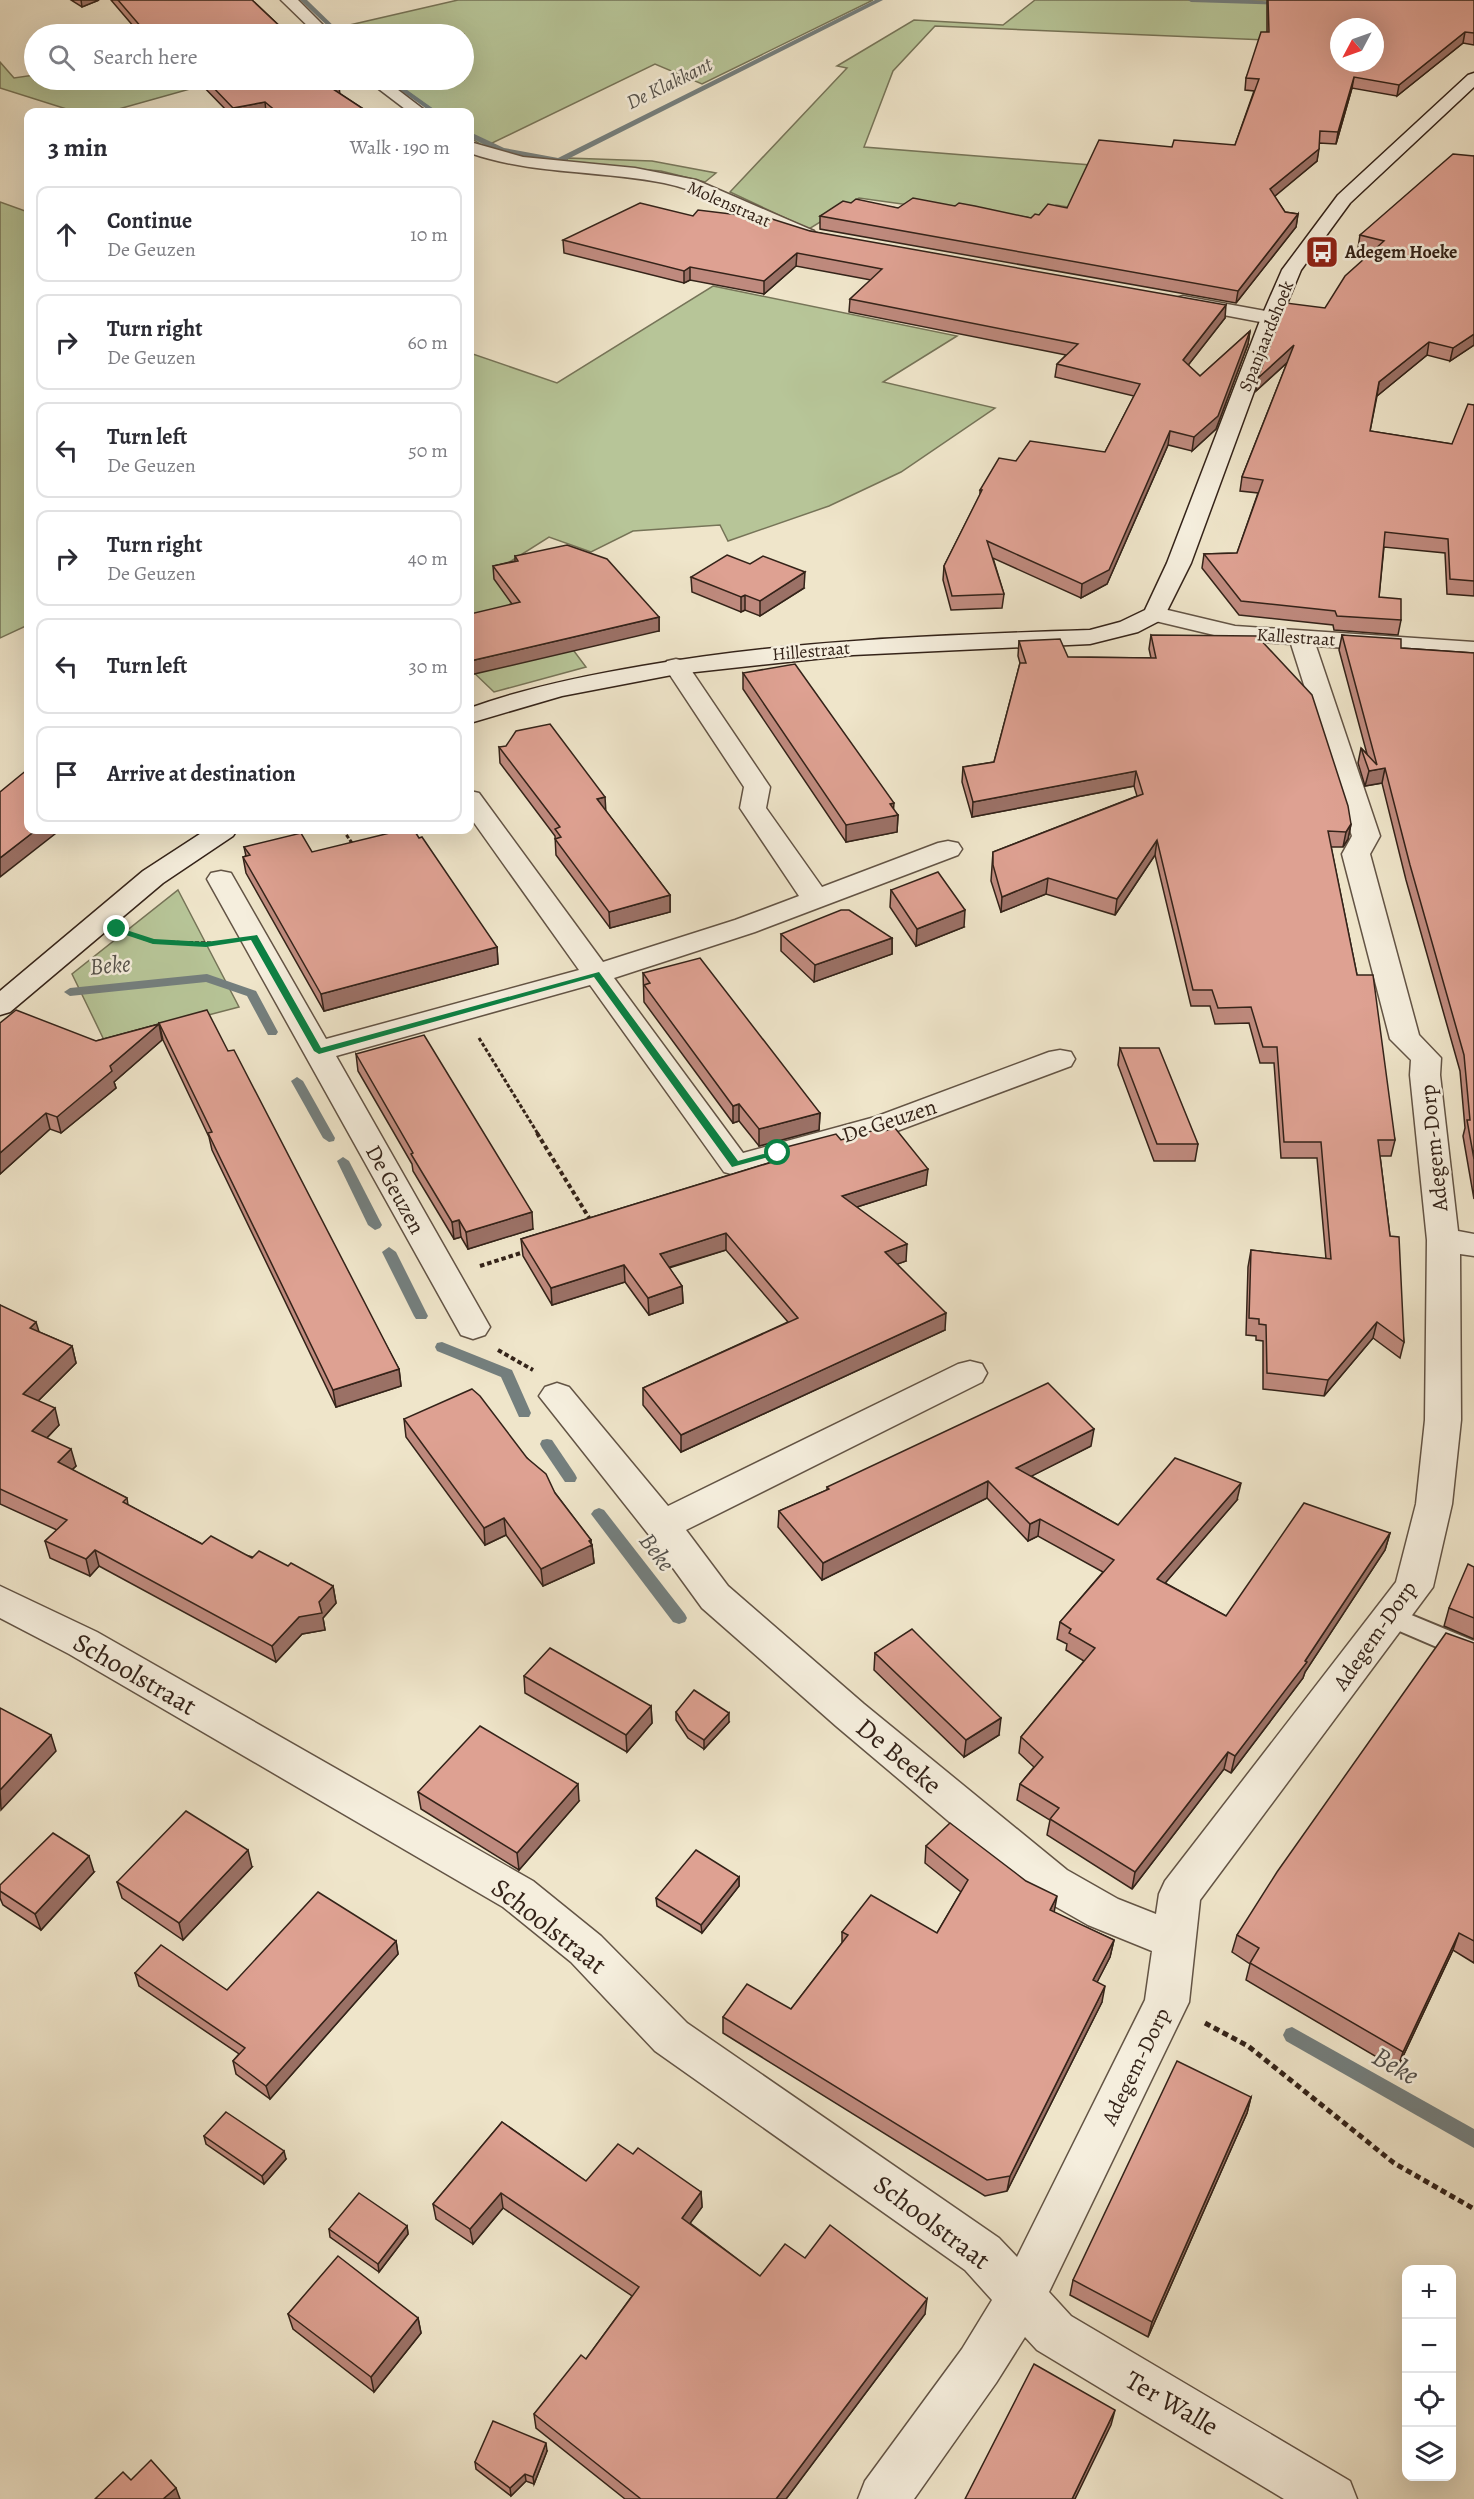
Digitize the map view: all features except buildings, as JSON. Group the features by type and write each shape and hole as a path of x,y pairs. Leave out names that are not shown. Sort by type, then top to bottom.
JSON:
{"street":[{"path":"289,0 314,24"},
{"name":"Spanjaardshoek","path":"1155,614 1179,563 1271,318 1293,270 1344,199 1474,78"},
{"path":"389,90 414,108"},
{"name":"Molenstraat","path":"474,148 510,159 690,184 780,226 821,237"},
{"path":"1167,300 1271,318"},
{"name":"Kallestraat","path":"1155,614 1235,633 1474,649"},
{"name":"Hillestraat","path":"474,715 571,687 676,666 831,648 1089,638 1129,627 1155,614"},
{"name":"Adegem-Dorp","path":"883,2499 979,2366 1022,2297 1167,2002 1180,1894 1414,1587 1434,1504 1458,1242 1425,1075 1426,1058 1405,1039 1356,854 1366,836 1328,715 1300,639"},
{"path":"676,666 757,787 753,808 815,898"},
{"name":"De Geuzen","path":"474,805 735,1165 886,1124 1060,1059"},
{"path":"0,1006 153,877 217,834"},
{"path":"319,1051 596,974 745,926 948,849"},
{"name":"De Geuzen","path":"221,879 473,1327"},
{"path":"662,1525 970,1373"},
{"name":"De Beeke","path":"557,1396 662,1525 715,1597 850,1715 1052,1883 1103,1912 1173,1940"},
{"name":"Schoolstraat","path":"0,1601 94,1649 518,1894 586,1948 671,2037 982,2254 1022,2297"},
{"name":"Ter Walle","path":"1022,2297 1054,2333 1332,2499"}],"lane":[{"path":"1392,1617 1474,1652"}],"path":[{"path":"99,923 153,942 206,944 254,937"},
{"path":"445,1277 531,1250"},
{"path":"473,1327 484,1343 548,1378 557,1396"},
{"path":"1167,2002 1248,2046 1394,2163 1437,2190 1474,2209"}],"green space":[{"path":"458,0 873,0 702,84 655,64 484,147 474,140 474,108 430,108 405,90 474,90 474,24 354,24"},
{"path":"1035,0 1276,0 1266,40 935,26 893,71 864,147 1154,170 1117,215 1056,205 1039,223 859,198 809,229 730,192 847,68 837,66 914,20 1003,25"},
{"path":"0,62 14,78 24,76 24,90 186,90 122,108 63,108 0,88"},
{"path":"568,158 652,161 716,173 705,182 661,171 565,163"},
{"path":"0,202 24,211 24,627 0,638"},
{"path":"713,286 957,336 883,382 995,408 901,472 829,506 728,541 720,525 633,531 591,552 549,537 508,563 586,667 494,692 474,673 474,354 557,383"},
{"path":"178,890 239,1007 105,1042 72,974"}],"waterway":[{"name":"De Klakkant","path":"303,0 328,24"},
{"name":"De Klakkant","path":"474,136 501,149 559,160 880,0"},
{"name":"De Klakkant","path":"1191,0 1284,3"},
{"name":"De Klakkant","path":"403,90 429,108"},
{"name":"Beke","path":"70,992 207,978 252,994 272,1032"},
{"name":"Beke","path":"297,1081 329,1138"},
{"name":"Beke","path":"343,1161 375,1225"},
{"name":"Beke","path":"389,1252 421,1316"},
{"name":"Beke","path":"442,1347 507,1374 524,1413"},
{"name":"Beke","path":"547,1444 570,1478"},
{"name":"Beke","path":"599,1514 679,1618"},
{"name":"Beke","path":"1292,2035 1474,2139"}],"place":[{"name":"Adegem Hoeke","path":"1322,252"}],"route":[{"path":"117,929 153,942 206,944 254,937 319,1051 596,974 735,1165 778,1153"}]}
